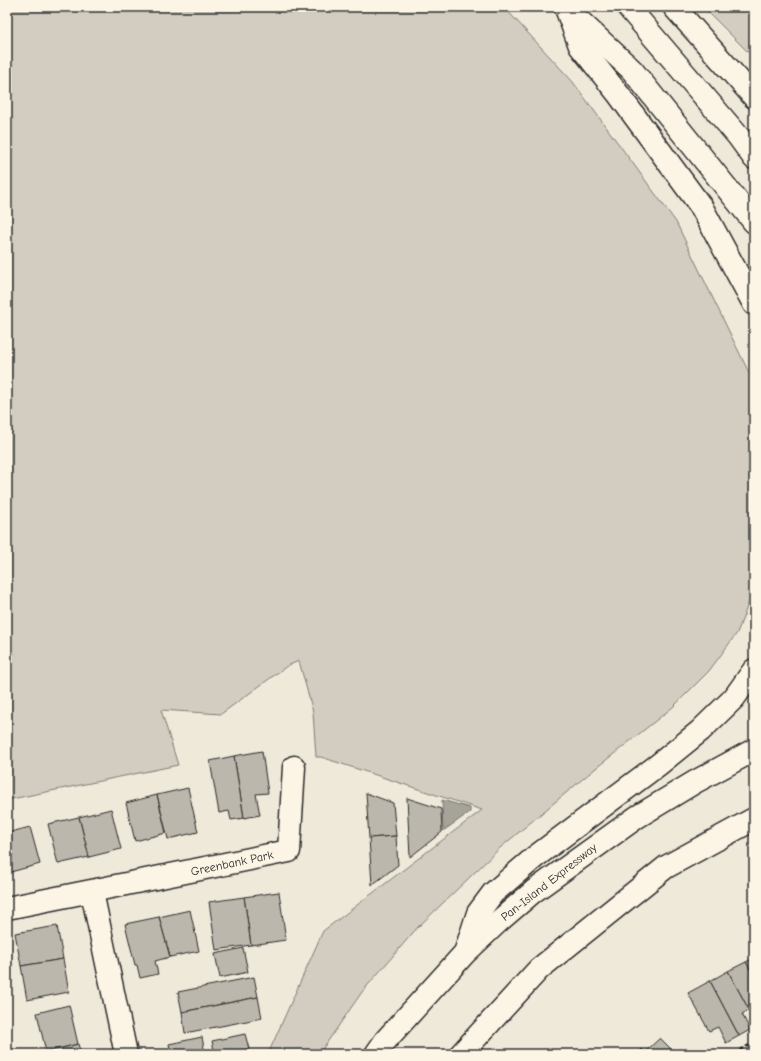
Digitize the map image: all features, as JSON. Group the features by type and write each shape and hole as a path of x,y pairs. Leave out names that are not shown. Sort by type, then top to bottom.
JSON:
{"main road":[{"path":"566,7 632,70 754,222"},
{"path":"566,7 580,46 619,95 702,208 754,304"},
{"path":"628,7 733,130 754,158"},
{"path":"674,7 754,97"},
{"path":"464,954 478,914 493,892 535,857 658,765 700,731 734,698 754,670"},
{"name":"Pan-Island Expressway","path":"376,1054 385,1041 464,954 498,921 534,891 625,826 695,782 754,750"},
{"name":"Greenbank Park","path":"7,908 289,851 294,767"},
{"path":"461,1054 539,969 587,930 666,867 754,819"},
{"path":"92,892 126,1054"}],"path":[{"path":"734,1054 754,1043"}],"shaded area":[{"path":"7,7 504,7 573,82 676,222 754,383 754,589 737,633 709,671 673,707 591,772 500,848 417,928 362,992 319,1054 268,1054 323,931 482,810 321,757 316,757 313,712 299,661 287,666 221,714 161,710 178,765 7,800"},
{"path":"703,7 754,7 754,58"},
{"path":"442,800 470,808 470,812 443,831"}],"building":[{"path":"262,751 268,793 256,794 260,815 244,818 234,756"},
{"path":"234,756 244,818 231,820 229,811 219,813 210,761"},
{"path":"188,788 198,832 168,839 157,795"},
{"path":"366,793 393,803 396,836 369,838"},
{"path":"157,795 166,833 135,841 126,803"},
{"path":"407,798 441,809 442,832 410,857"},
{"path":"111,809 121,849 89,857 79,817"},
{"path":"79,817 89,857 58,864 48,824"},
{"path":"30,827 40,864 7,873 7,833"},
{"path":"396,836 398,865 372,885 369,838"},
{"path":"279,892 286,940 251,945 244,897"},
{"path":"244,897 251,945 216,950 209,902"},
{"path":"190,910 199,951 170,957 159,917"},
{"path":"159,917 170,957 155,961 158,974 140,978 137,965 135,965 125,924"},
{"path":"57,926 63,959 21,966 15,933"},
{"path":"243,948 248,972 220,978 215,954"},
{"path":"754,958 754,976 746,962"},
{"path":"63,959 69,992 27,1000 21,966"},
{"path":"746,962 754,976 754,1007 749,1010 728,971"},
{"path":"728,971 749,1010 742,1014 750,1030 739,1036 710,981"},
{"path":"254,977 258,997 182,1012 178,992"},
{"path":"710,981 739,1036 726,1043 718,1027 709,1031 688,993"},
{"path":"258,997 262,1018 185,1033 182,1012"},
{"path":"69,1005 78,1044 46,1052 37,1013"},
{"path":"245,1034 249,1049 226,1054 215,1054 212,1041"},
{"path":"202,1037 205,1054 171,1054 169,1044"},
{"path":"660,1038 676,1054 637,1054 642,1049 645,1052"},
{"path":"78,1044 81,1054 46,1054 46,1052"}]}
